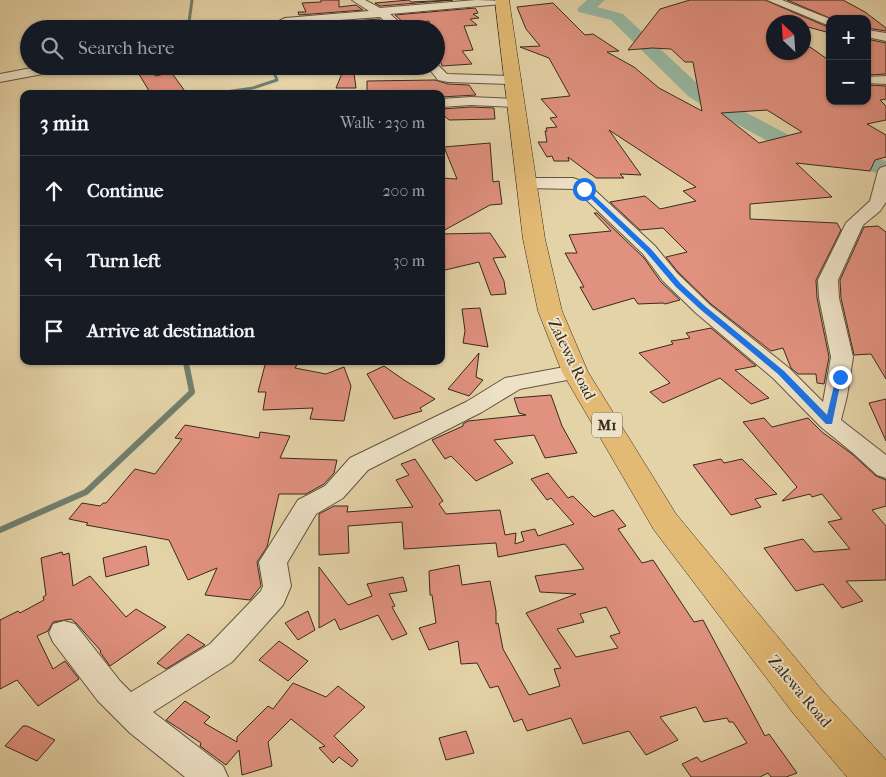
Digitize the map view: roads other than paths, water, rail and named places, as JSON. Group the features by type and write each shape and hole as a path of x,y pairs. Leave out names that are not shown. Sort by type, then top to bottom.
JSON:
{"highway":[{"name":"Zalewa Road","path":"502,0 535,247 550,311 575,372 665,522 807,701 874,777"}],"street":[{"path":"390,20 379,13 360,2 284,15 379,13 502,0"},
{"path":"772,0 826,21"},
{"path":"871,34 886,37"},
{"path":"0,65 4,77 20,74"},
{"path":"441,75 443,77 515,92"},
{"path":"872,80 886,80"},
{"path":"445,103 471,101 515,92"},
{"path":"829,422 836,396 842,357 829,298 828,280 855,223 876,205 881,194 881,179 886,171"},
{"path":"525,183 573,183 581,186 649,250 678,286 710,315 781,373 829,422 862,446 886,469"},
{"path":"129,710 221,653 273,597 277,586 273,562 307,506 334,492 360,464 474,407 513,383 575,372"},
{"path":"64,633 109,691 142,724 211,777"}],"waterway":[{"path":"189,20 192,0"},
{"path":"597,0 585,9 617,17 695,92 709,101 812,156 826,149 881,167"},
{"path":"239,90 253,88 277,80 275,75"},
{"path":"0,530 86,492 192,392 186,365"}]}
